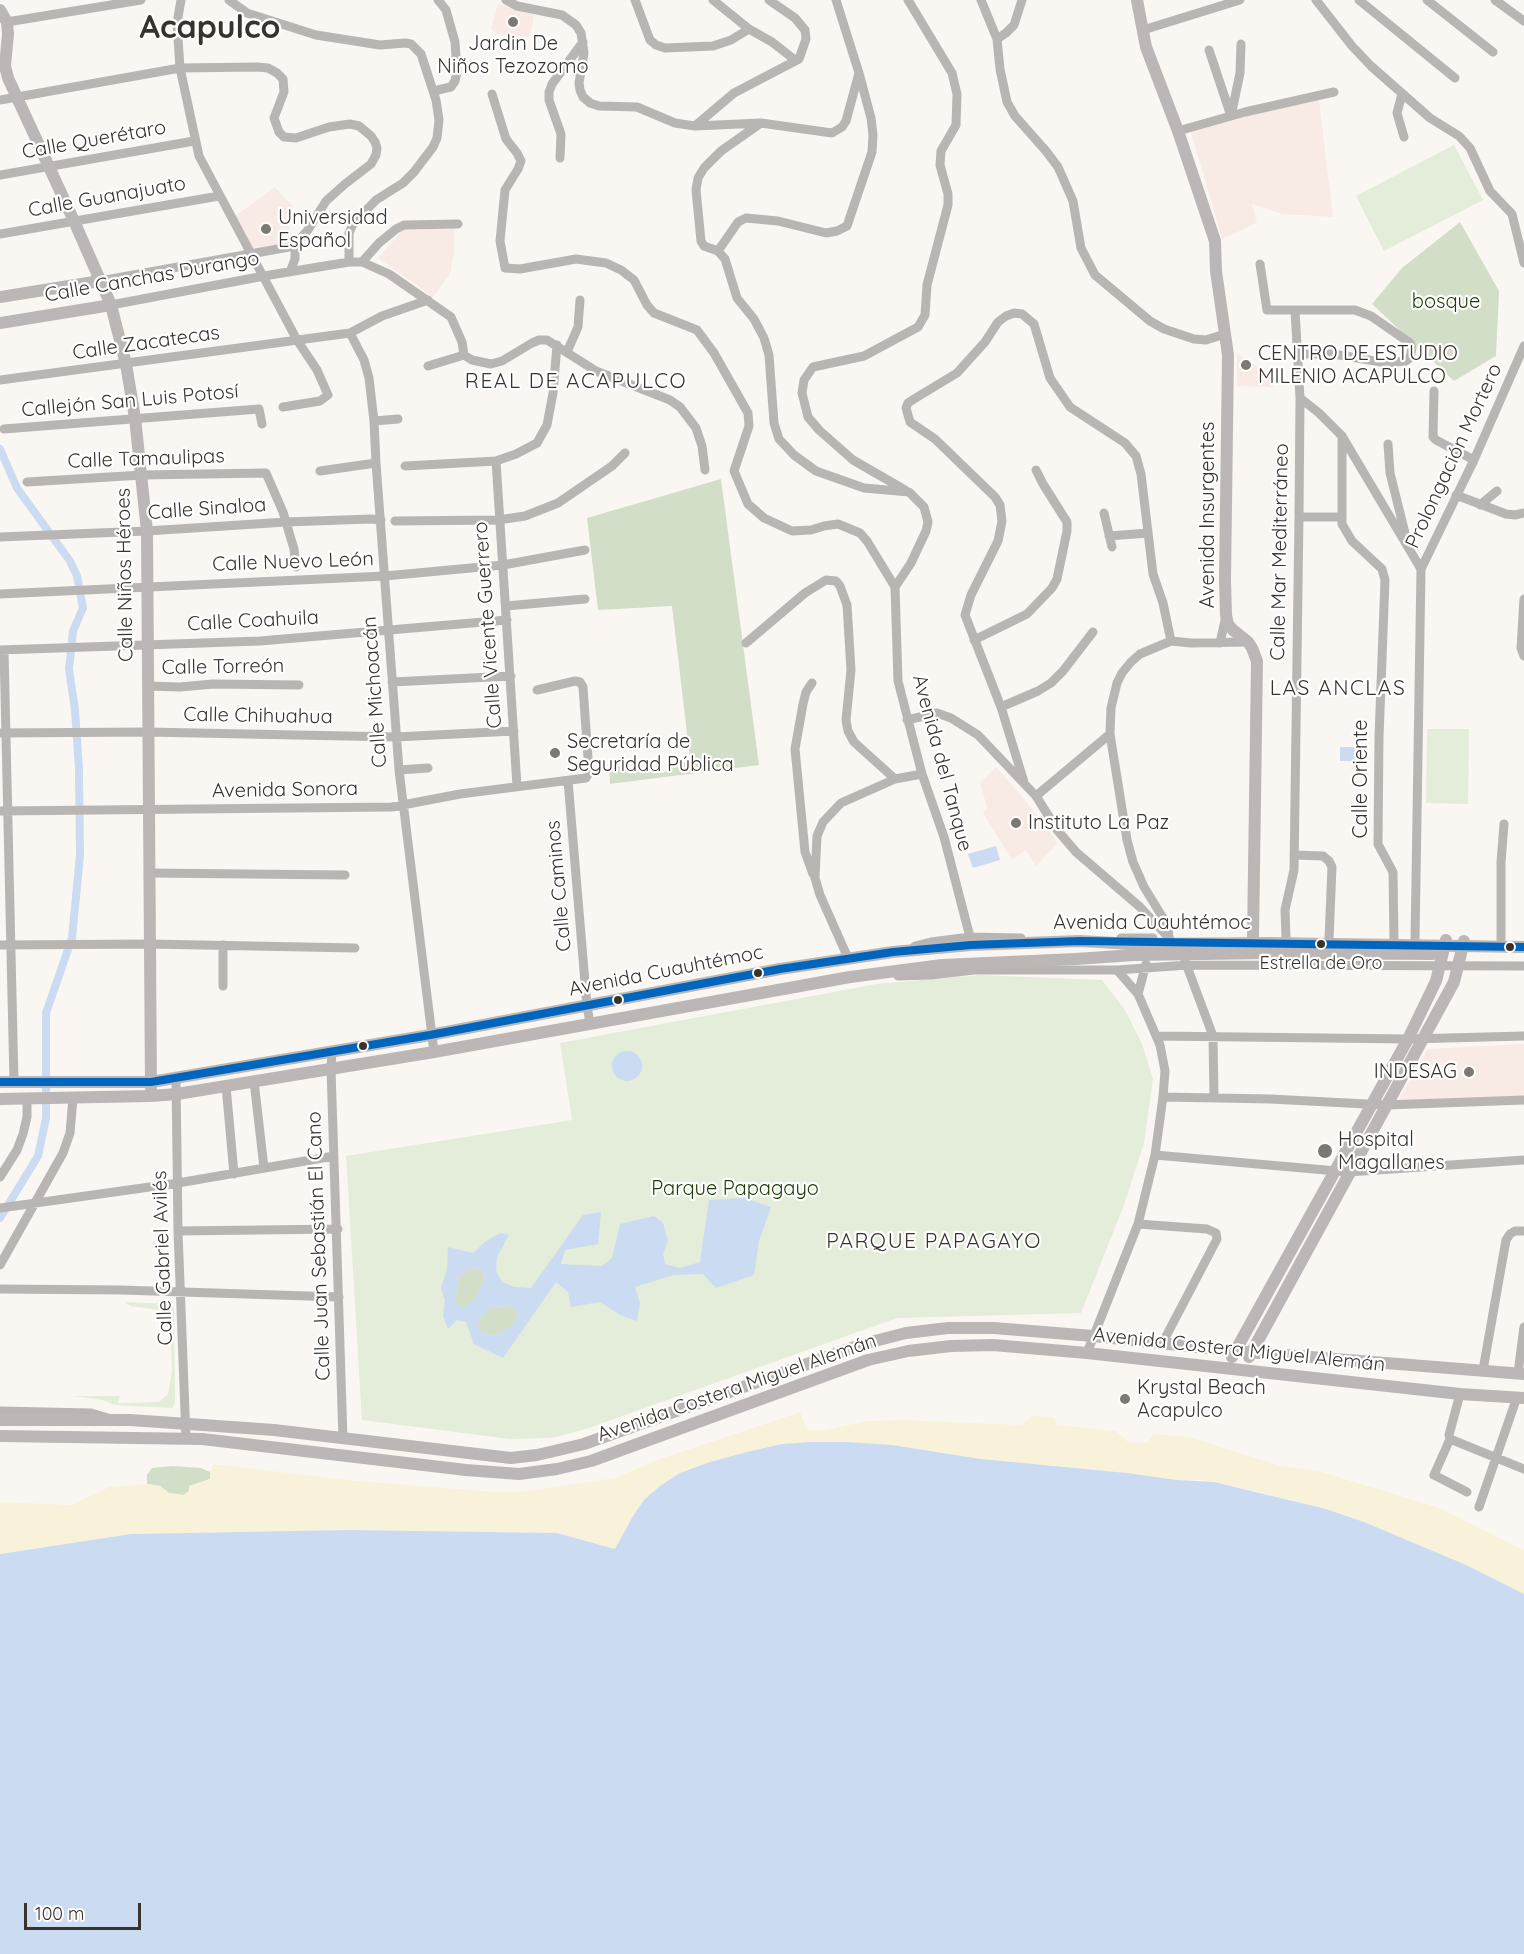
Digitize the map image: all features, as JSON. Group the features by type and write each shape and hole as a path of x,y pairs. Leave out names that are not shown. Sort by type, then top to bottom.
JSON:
{"main road":[{"name":"Avenida Insurgentes","path":"1137,0 1146,47 1178,131 1215,241 1216,271 1228,355 1226,615 1228,624 1248,642 1257,661 1253,938"},
{"path":"0,10 7,22"},
{"name":"Calle Niños Héroes","path":"7,22 8,34 3,66 15,98 111,305 126,364 135,418 147,531 151,1096"},
{"path":"0,297 100,281"},
{"name":"Calle Canchas Durango","path":"0,323 111,305"},
{"path":"1225,1367 1408,1039 1436,981 1446,940"},
{"name":"Avenida Cuauhtémoc","path":"0,1082 151,1082 430,1035 780,969 893,952 971,945 1080,941 1134,949 1524,955"},
{"path":"1242,1369 1454,982 1464,941"},
{"name":"Avenida Cuauhtémoc","path":"0,1099 177,1094 434,1052 850,976 942,965 1134,949 1270,943 1524,947"},
{"name":"Avenida Costera Miguel Alemán","path":"0,1420 113,1420 274,1430 470,1455 511,1458 537,1455 584,1444 864,1344 906,1333 948,1328 994,1328 1252,1353 1521,1374"},
{"name":"Avenida Costera Miguel Alemán","path":"0,1436 186,1438 519,1474 557,1469 591,1461 868,1360 908,1351 951,1346 993,1345 1087,1353 1460,1394 1520,1397"}],"street":[{"path":"7,22 105,3 141,0"},
{"path":"181,0 177,23 180,68 199,156 297,340 317,370 328,395 320,401 283,406"},
{"path":"230,0 247,13 316,35 380,45 411,44 421,54 433,91 439,120 434,147 409,177 376,200 353,224 349,233 349,262"},
{"path":"433,91 451,87 457,72 455,42 446,10 438,0"},
{"path":"506,0 517,6 562,15 571,20 581,33 584,53 579,83 583,97 590,103 599,106 637,107 675,123 695,126 760,123 823,133 838,131 846,121 859,73"},
{"path":"635,0 650,40 665,48 713,46 731,40 749,29"},
{"path":"713,0 749,29 772,42 795,60"},
{"path":"695,126 734,93 799,59 804,49 805,30 795,18 770,0"},
{"path":"718,251 738,222 746,218 778,221 826,233 847,226 872,152 873,135 859,73 836,0"},
{"path":"492,94 506,139 521,161 505,190 500,241 505,268 520,269 576,259 606,263 621,270 634,280 647,305 654,313 697,330 714,353 748,413 749,426 734,471 748,504 764,518 792,531 811,531 838,524 860,533 895,587 911,563 928,522 924,507 909,492 853,460 819,430 808,417 802,393 804,380 813,367 864,356 918,327 925,315 927,285 948,205 948,194 940,165 941,151 956,125 957,93 952,73 908,0"},
{"path":"981,0 997,39 1006,102 1058,167 1072,201 1081,248 1095,274 1150,321 1164,329 1194,339 1206,340 1225,334"},
{"path":"997,39 1014,25 1022,0"},
{"path":"1143,30 1240,0"},
{"path":"1316,0 1352,46 1402,94 1430,118 1459,136 1470,148 1490,191 1512,214 1524,263"},
{"path":"1359,0 1455,78"},
{"path":"1427,0 1493,52"},
{"path":"1495,0 1524,21"},
{"path":"560,158 561,134 549,100 549,93 552,84 583,42"},
{"path":"1231,116 1240,73 1241,44"},
{"path":"1209,50 1231,116"},
{"path":"0,100 180,68 268,68 278,73 285,85 274,118 279,132 284,136 296,138 329,127 350,124 359,126 371,136 377,148 371,164 326,201 308,230 293,244 100,281"},
{"path":"1178,131 1334,92"},
{"path":"1402,94 1397,113 1404,137"},
{"path":"760,123 721,151 704,168 698,178 696,190 701,241 704,246 718,251 725,259 737,298 754,319 764,338 769,355 774,423 779,439 794,455 816,471 864,488 909,492"},
{"name":"Calle Querétaro","path":"0,175 194,141"},
{"name":"Calle Guanajuato","path":"0,234 219,196"},
{"path":"1512,214 1524,215"},
{"path":"363,262 379,243 404,225 458,224"},
{"path":"290,272 295,259 293,244"},
{"name":"Calle Canchas Durango","path":"111,305 264,276 349,262 363,262 389,274 451,317 462,342 464,355"},
{"path":"1260,264 1267,310 1355,310 1363,312 1410,343 1412,348 1410,358 1406,361 1387,363 1333,354 1299,354"},
{"path":"350,333 382,316 428,300"},
{"path":"567,352 578,327 580,300"},
{"name":"Calle Mar Mediterráneo","path":"1286,938 1285,910 1294,870 1300,398 1295,310"},
{"path":"1024,782 1001,706 965,615 967,606 998,541 1002,521 1000,505 995,497 935,439 910,422 906,408 908,403 957,373 985,342 998,322 1006,316 1014,313 1022,314 1034,324 1050,378 1070,407 1125,442 1136,456 1142,474 1153,574 1163,603 1171,641"},
{"path":"578,327 588,334"},
{"name":"Calle Zacatecas","path":"0,380 350,333"},
{"name":"Calle Michoacán","path":"350,333 367,369 374,421 402,804 434,1052"},
{"path":"428,366 464,355 480,363 491,364 502,361 539,340 547,340 596,371 670,400 680,407 696,428 702,446 705,470"},
{"path":"405,466 496,461 537,443 548,425 556,345"},
{"name":"Prolongación Mortero","path":"1415,940 1421,568 1523,353"},
{"path":"1434,391 1433,437 1474,460"},
{"path":"1300,398 1342,436 1421,568"},
{"name":"Callejón San Luis Potosí","path":"4,429 259,409 262,424"},
{"path":"374,421 398,419"},
{"name":"Calle Oriente","path":"1342,436 1341,517 1352,541 1382,569 1385,580 1379,737 1378,844 1393,872 1394,939"},
{"path":"1388,444 1390,473 1406,541"},
{"path":"395,521 498,520 525,516 558,503 612,466 626,453"},
{"name":"Calle Vicente Guerrero","path":"496,461 498,520 506,606 517,786"},
{"path":"320,471 376,463"},
{"path":"974,640 1028,614 1052,588 1057,579 1067,522 1036,470"},
{"name":"Calle Tamaulipas","path":"27,482 266,473 286,522"},
{"path":"1480,505 1497,491"},
{"path":"1456,495 1506,514 1524,513"},
{"path":"1104,513 1112,547"},
{"path":"1299,518 1341,517"},
{"name":"Calle Sinaloa","path":"0,537 286,522 381,520"},
{"path":"286,522 294,549 296,567"},
{"path":"1109,536 1148,533"},
{"name":"Calle Nuevo León","path":"0,594 385,576 503,565 585,550"},
{"path":"746,643 805,592 831,579 840,586 848,605 851,670 846,720 848,731 854,742 895,779"},
{"name":"Avenida del Tanque","path":"895,587 898,681 922,774 944,837 970,938"},
{"path":"506,606 585,599"},
{"path":"1524,599 1521,648 1524,656"},
{"path":"1220,643 1226,615"},
{"name":"Calle Coahuila","path":"2,650 260,641 507,620"},
{"path":"1001,706 1038,691 1051,683 1093,632"},
{"path":"1169,938 1168,926 1144,887 1126,840 1110,734 1111,708 1117,683 1122,673 1140,654 1171,641 1248,642"},
{"path":"2,650 3,811 14,1082"},
{"path":"393,682 511,676"},
{"path":"537,690 575,681 580,682 583,687 589,772 586,778 568,781"},
{"path":"812,684 806,692 795,749 805,852 820,895 848,958"},
{"name":"Calle Torreón","path":"147,686 299,685"},
{"path":"907,720 937,713 966,725 1024,782 1036,796 1058,831 1076,852 1152,917 1188,965 1213,1036 1214,1098"},
{"name":"Calle Chihuahua","path":"3,733 147,732 396,737 514,731"},
{"path":"1036,796 1110,734"},
{"path":"399,771 429,768"},
{"path":"815,878 818,836 830,812 841,803 895,779 922,774"},
{"name":"Avenida Sonora","path":"3,811 392,807 517,786 568,781"},
{"name":"Calle Caminos","path":"568,781 590,1023"},
{"path":"1501,942 1501,861 1504,824"},
{"path":"1294,855 1323,856 1332,867 1329,939"},
{"path":"149,873 345,876"},
{"path":"893,952 931,942 970,938 1286,938 1524,942"},
{"path":"1138,994 1144,968 1153,950 1169,938"},
{"path":"0,945 150,944 355,948"},
{"path":"223,945 223,986"},
{"path":"850,976 931,975 974,970 1117,970 1188,965 1524,966"},
{"path":"1087,1353 1138,1224 1155,1155 1163,1097 1164,1058 1138,994 1117,970"},
{"path":"1156,1036 1408,1039 1524,1036"},
{"name":"Calle Juan Sebastián El Cano","path":"332,1052 344,1439"},
{"name":"Calle Gabriel Avilés","path":"176,1078 178,1232 186,1438"},
{"path":"255,1081 264,1168"},
{"path":"226,1086 234,1174"},
{"path":"1163,1097 1386,1105 1524,1100"},
{"path":"0,1265 63,1153 70,1133 73,1098"},
{"path":"0,1177 17,1150 31,1099"},
{"path":"1155,1155 1334,1172 1524,1160"},
{"path":"0,1208 178,1183 334,1156"},
{"path":"1138,1224 1207,1229 1216,1233 1217,1239 1162,1344"},
{"path":"178,1232 338,1229"},
{"path":"1483,1370 1506,1240 1515,1231 1524,1231"},
{"path":"0,1289 339,1297"},
{"path":"1521,1374 1524,1327"},
{"path":"1460,1394 1449,1435 1450,1440 1434,1475 1467,1492"},
{"path":"1479,1507 1520,1397"},
{"path":"0,1412 91,1413 102,1414 113,1420"},
{"path":"1450,1440 1524,1469"}],"shaded area":[{"name":"Jardin De Niños Tezozomo","path":"498,4 534,15 530,37 497,34 491,29"},
{"path":"1319,100 1333,217 1282,214 1252,204 1257,223 1222,239 1191,132 1213,123"},
{"name":"Universidad Español","path":"275,187 293,206 287,215 293,242 253,248 235,216"},
{"path":"404,228 454,229 454,252 450,274 433,297 378,258"},
{"name":"CENTRO DE ESTUDIO MILENIO ACAPULCO","path":"1237,354 1273,376 1273,387 1237,386"},
{"name":"Instituto La Paz","path":"996,767 1058,843 1036,866 1026,850 1012,860 983,813 987,807 980,783"},
{"name":"INDESAG","path":"1524,1044 1524,1096 1404,1102 1399,1099 1428,1049"}],"green space":[{"path":"1454,145 1483,200 1384,251 1356,196"},
{"name":"bosque","path":"1460,222 1499,291 1496,356 1454,381 1372,304 1402,268"},
{"path":"721,479 759,765 610,784 609,765 663,773 690,759 672,606 598,610 587,518"},
{"path":"1427,729 1469,729 1468,804 1426,803"},
{"name":"Parque Papagayo","path":"980,975 1102,980 1125,1010 1142,1044 1153,1079 1144,1143 1124,1205 1081,1313 897,1318 586,1429 552,1438 510,1439 362,1420 346,1156 572,1120 560,1043 877,984"},
{"path":"470,1268 482,1270 484,1279 475,1300 463,1309 455,1301 459,1276"},
{"path":"125,1302 170,1304 174,1307 175,1403 172,1408 114,1405 103,1400 72,1396 120,1396 118,1403 159,1402 168,1394 172,1371 170,1318 159,1310 130,1306"},
{"path":"512,1306 518,1312 511,1327 493,1336 481,1332 477,1325 491,1307"},
{"path":"172,1466 201,1468 210,1472 210,1479 190,1486 189,1491 184,1495 169,1493 160,1486 147,1484 147,1475 152,1468"}],"sand":[{"path":"800,1412 807,1430 824,1430 868,1421 904,1420 1021,1425 1032,1416 1054,1417 1057,1425 1116,1431 1128,1442 1146,1443 1154,1434 1189,1437 1281,1466 1318,1471 1440,1508 1524,1550 1524,1594 1464,1564 1364,1522 1326,1509 1251,1490 1203,1480 1177,1480 846,1442 782,1444 644,1500 615,1549 557,1533 348,1530 131,1534 0,1554 0,1502 71,1505 109,1487 147,1484 160,1486 169,1493 184,1495 189,1491 189,1486 210,1479 210,1472 214,1464 347,1480 520,1492 615,1478 660,1459"}],"water":[{"path":"1340,747 1368,747 1367,761 1340,761"},
{"path":"996,846 1000,860 973,868 968,854"},
{"path":"627,1051 633,1052 641,1060 641,1072 633,1080 627,1081 621,1080 613,1072 612,1066 613,1060 621,1052"},
{"path":"745,1198 771,1207 759,1241 754,1275 716,1288 703,1274 673,1275 635,1287 640,1303 637,1321 620,1315 600,1302 571,1307 568,1292 556,1282 503,1358 474,1344 466,1322 457,1320 448,1329 443,1316 445,1300 441,1288 447,1270 448,1247 473,1253 500,1233 509,1235 497,1257 496,1271 502,1282 515,1287 531,1288 583,1215 601,1212 598,1244 565,1250 561,1264 602,1266 612,1258 620,1224 654,1216 663,1223 668,1241 663,1254 665,1264 680,1268 700,1262 709,1200","holes":["470,1268 482,1270 484,1279 475,1300 463,1309 455,1301 459,1276","512,1306 518,1312 511,1327 493,1336 481,1332 477,1325 491,1307"]},
{"path":"811,1442 892,1445 981,1459 1214,1482 1326,1509 1364,1522 1464,1564 1524,1594 1524,1954 0,1954 0,1554 131,1534 348,1530 557,1533 615,1549 644,1500 680,1473 747,1452 782,1444"}],"waterway":[{"path":"0,449 17,488 70,561 77,576 83,608 73,631 69,669 75,710 79,768 80,855 72,938 46,1013 46,1118 38,1156 0,1218"}],"transit line":[{"path":"0,1082 151,1082 430,1035 780,969 893,952 971,945 1080,941 1524,947"}],"place":[{"name":"Jardin De Niños Tezozomo","path":"513,22"},
{"name":"Universidad Español","path":"266,229"},
{"name":"CENTRO DE ESTUDIO MILENIO ACAPULCO","path":"1246,365"},
{"name":"Secretaría de Seguridad Pública","path":"555,753"},
{"name":"Instituto La Paz","path":"1016,823"},
{"name":"Estrella de Oro","path":"1321,944"},
{"name":"INDESAG","path":"1469,1072"},
{"name":"Hospital Magallanes","path":"1325,1151"},
{"name":"Krystal Beach Acapulco","path":"1125,1399"}],"district":[{"name":"Acapulco","path":"210,28"},
{"name":"REAL DE ACAPULCO","path":"576,382"},
{"name":"LAS ANCLAS","path":"1338,689"},
{"name":"PARQUE PAPAGAYO","path":"934,1242"}]}
